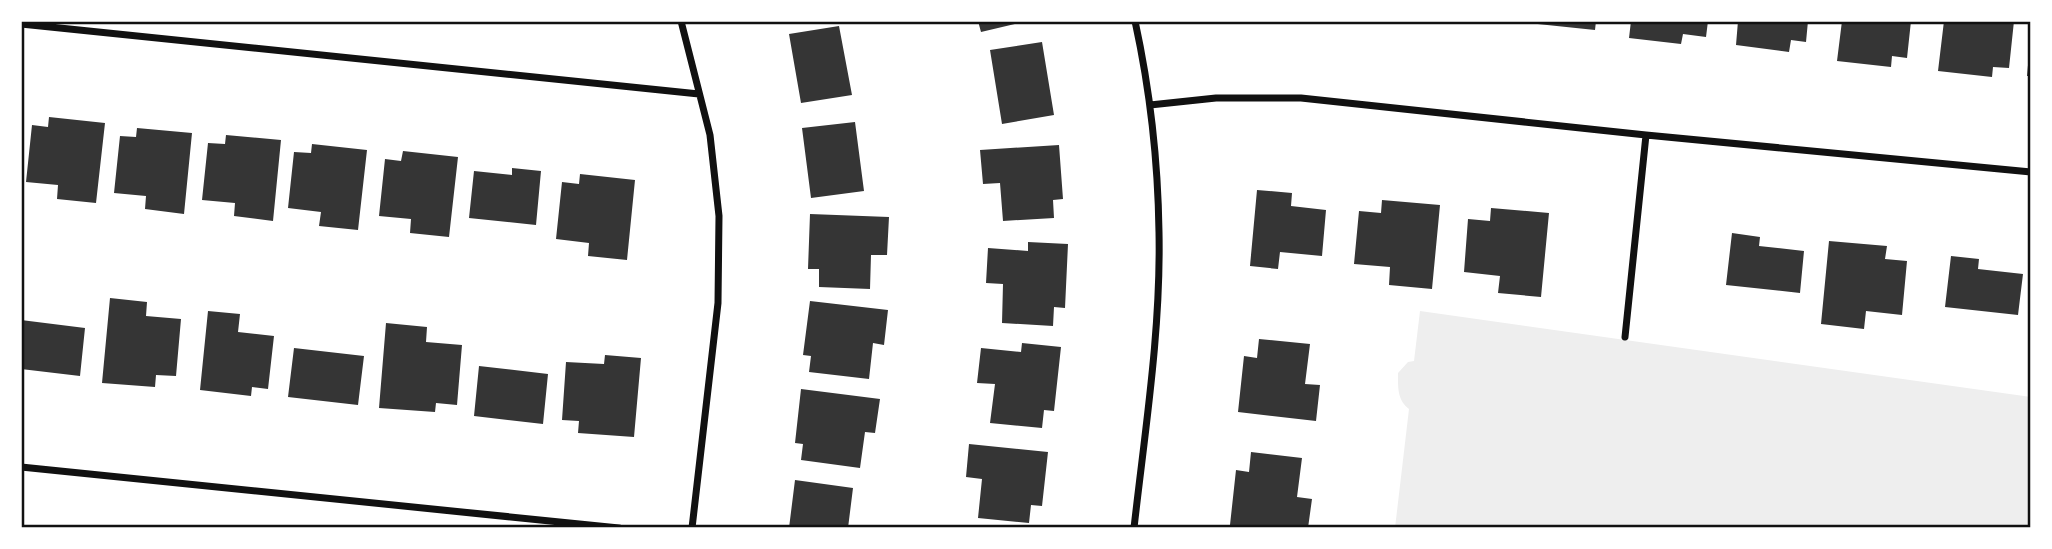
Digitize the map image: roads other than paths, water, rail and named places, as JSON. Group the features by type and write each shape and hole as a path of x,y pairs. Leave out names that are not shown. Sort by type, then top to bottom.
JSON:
{"street":[{"path":"681,21 710,135 716,176 719,256 718,303 692,528"},
{"path":"1134,528 1152,369 1159,233 1150,105 1135,21"},
{"path":"21,24 699,94"},
{"path":"1150,105 1216,98 1301,98 2031,172"},
{"path":"1625,337 1646,135"},
{"path":"21,467 619,528"}]}
